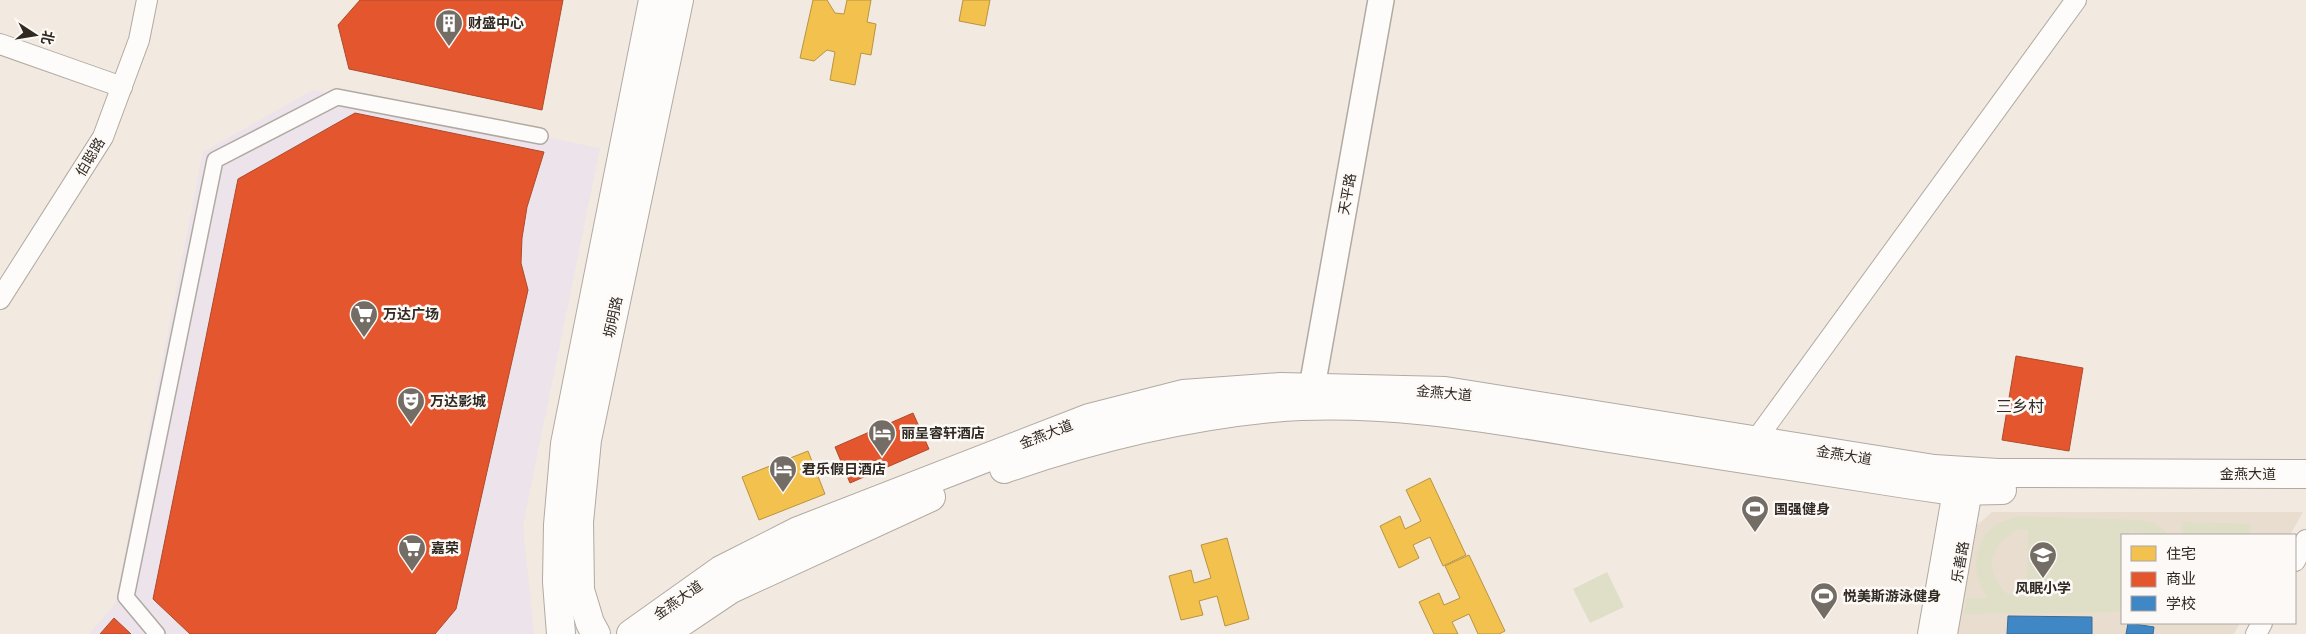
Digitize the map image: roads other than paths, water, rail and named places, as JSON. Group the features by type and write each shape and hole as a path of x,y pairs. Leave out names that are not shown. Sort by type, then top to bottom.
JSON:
{"main road":[{"name":"坜明路","path":"561,634 557,582 558,525 564,444 652,0"},
{"name":"坜明路","path":"596,634 590,623 580,590 579,522 587,440 679,0"},
{"name":"金燕大道","path":"631,634 721,570 798,531 1089,418 1183,394 1281,387 1445,391 1934,469 1998,474 2306,474"},
{"name":"金燕大道","path":"664,634 731,589 944,490 1033,459 1139,429 1273,408 1411,408 1962,490 2306,487"}],"street":[{"name":"伯聪路","path":"0,299 102,137 139,40 147,0"},
{"name":"天平路","path":"1312,387 1381,0"},
{"path":"1755,441 2076,0"},
{"path":"0,44 122,87"},
{"path":"157,634 126,597 216,160 259,136 338,97 540,136"},
{"name":"乐善路","path":"1928,634 1962,490"},
{"name":"乐善路","path":"1947,634 1962,490"},
{"path":"2296,559 2306,540"}],"place":[{"name":"财盛中心","path":"449,47"},
{"name":"万达广场","path":"364,338"},
{"name":"万达影城","path":"411,425"},
{"name":"丽呈睿轩酒店","path":"882,457"},
{"name":"君乐假日酒店","path":"783,493"},
{"name":"国强健身","path":"1755,533"},
{"name":"嘉荣","path":"412,572"},
{"name":"风眠小学","path":"2043,579"},
{"name":"悦美斯游泳健身","path":"1824,620"}],"district":[{"name":"三乡村","path":"2020,406"}]}
